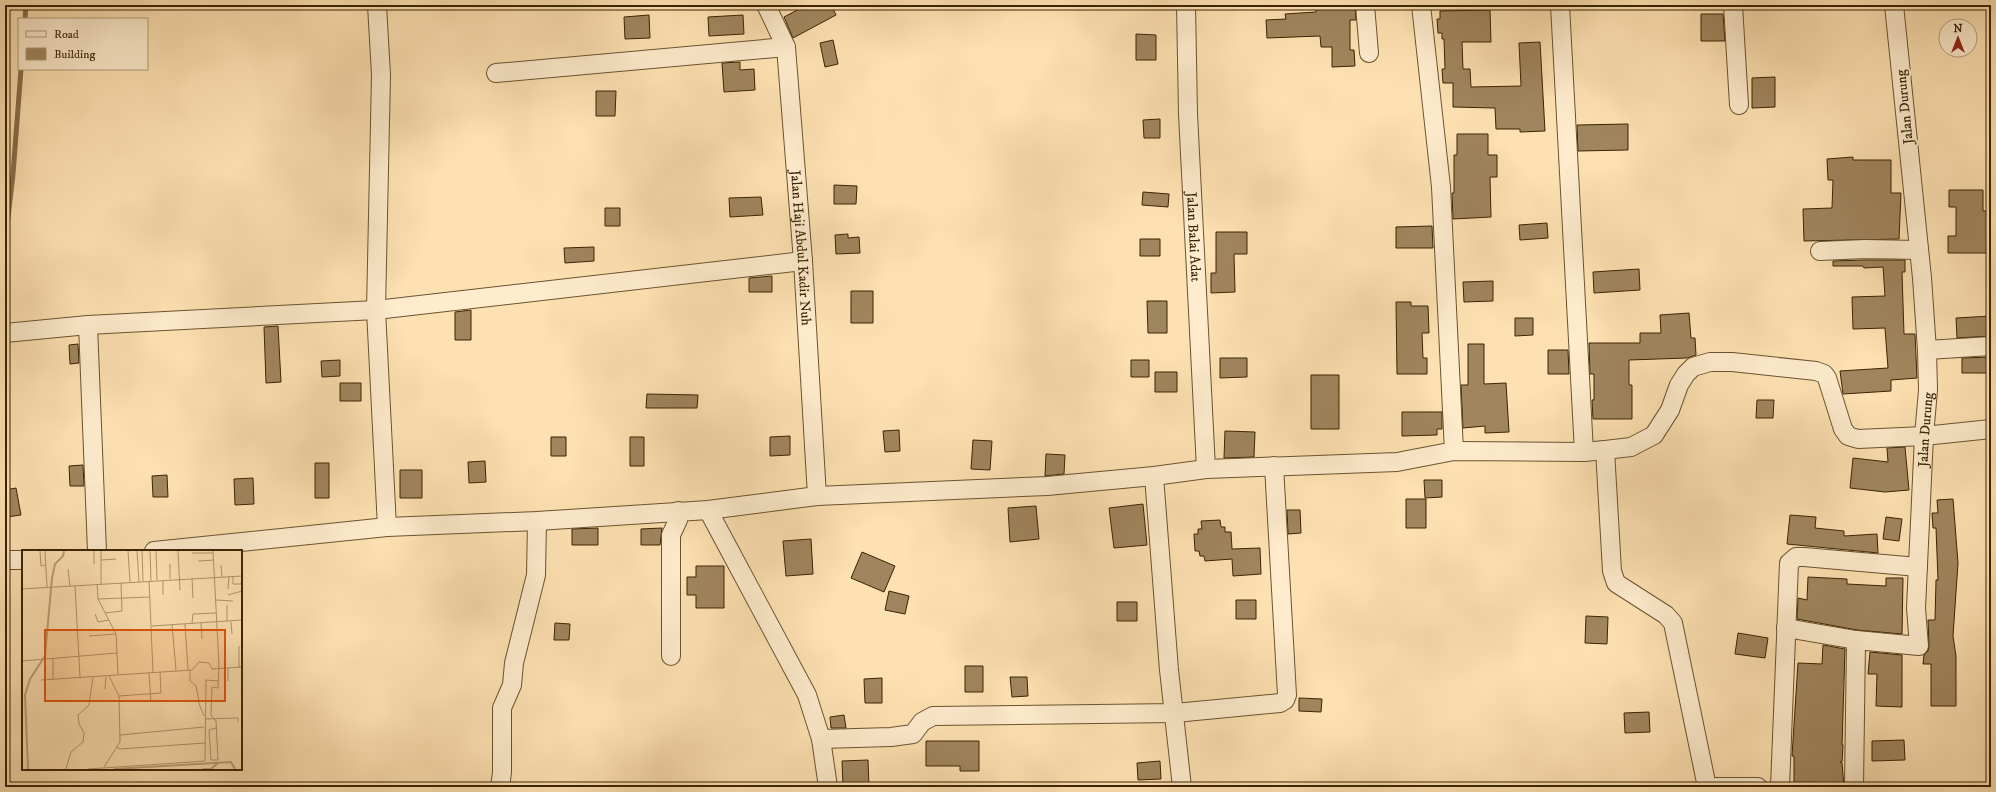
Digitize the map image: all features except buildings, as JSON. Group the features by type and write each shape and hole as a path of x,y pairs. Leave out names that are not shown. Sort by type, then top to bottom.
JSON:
{"street":[{"path":"377,5 381,75 376,310 387,527"},
{"name":"Jalan Haji Abdul Kadir Nuh","path":"766,5 786,47 803,261 817,496"},
{"name":"Jalan Balai Adat","path":"1186,5 1188,114 1206,469"},
{"path":"1365,5 1369,53"},
{"path":"1421,5 1441,187 1454,451"},
{"path":"1560,5 1584,452"},
{"path":"1733,5 1739,105"},
{"name":"Jalan Durung","path":"1856,640 1919,646 1916,608 1924,436 1928,390 1928,350 1894,5"},
{"path":"496,73 786,47"},
{"path":"1820,251 1865,249 1919,250"},
{"path":"5,333 88,325 376,310 803,261"},
{"path":"88,325 97,550"},
{"path":"1928,350 1991,346"},
{"path":"164,550 387,527 537,521 708,510 817,496 1047,486 1154,476 1206,469 1397,462 1454,451 1584,452 1631,447 1654,435 1670,410 1679,385 1686,374 1693,367 1710,362 1740,363 1816,371 1824,374 1843,429 1848,436 1858,439 1924,436 1991,429"},
{"path":"1605,450 1612,571 1616,583 1666,615 1673,623 1707,787"},
{"path":"821,739 891,737 913,734 922,722 933,716 1175,714 1280,703 1285,700 1287,695 1274,466"},
{"path":"1154,476 1169,670 1182,787"},
{"path":"708,510 807,695 821,739 828,787"},
{"path":"671,656 671,535 678,520 678,511"},
{"path":"500,787 502,772 502,708 512,686 514,663 536,575 537,521"},
{"path":"1780,787 1789,563 1796,557 1918,568"},
{"path":"5,560 22,560"},
{"path":"1786,628 1856,640 1854,787"},
{"path":"1716,787 1758,787"}],"waterway":[{"path":"25,18 26,5"},
{"path":"5,244 13,174 21,70"}]}
